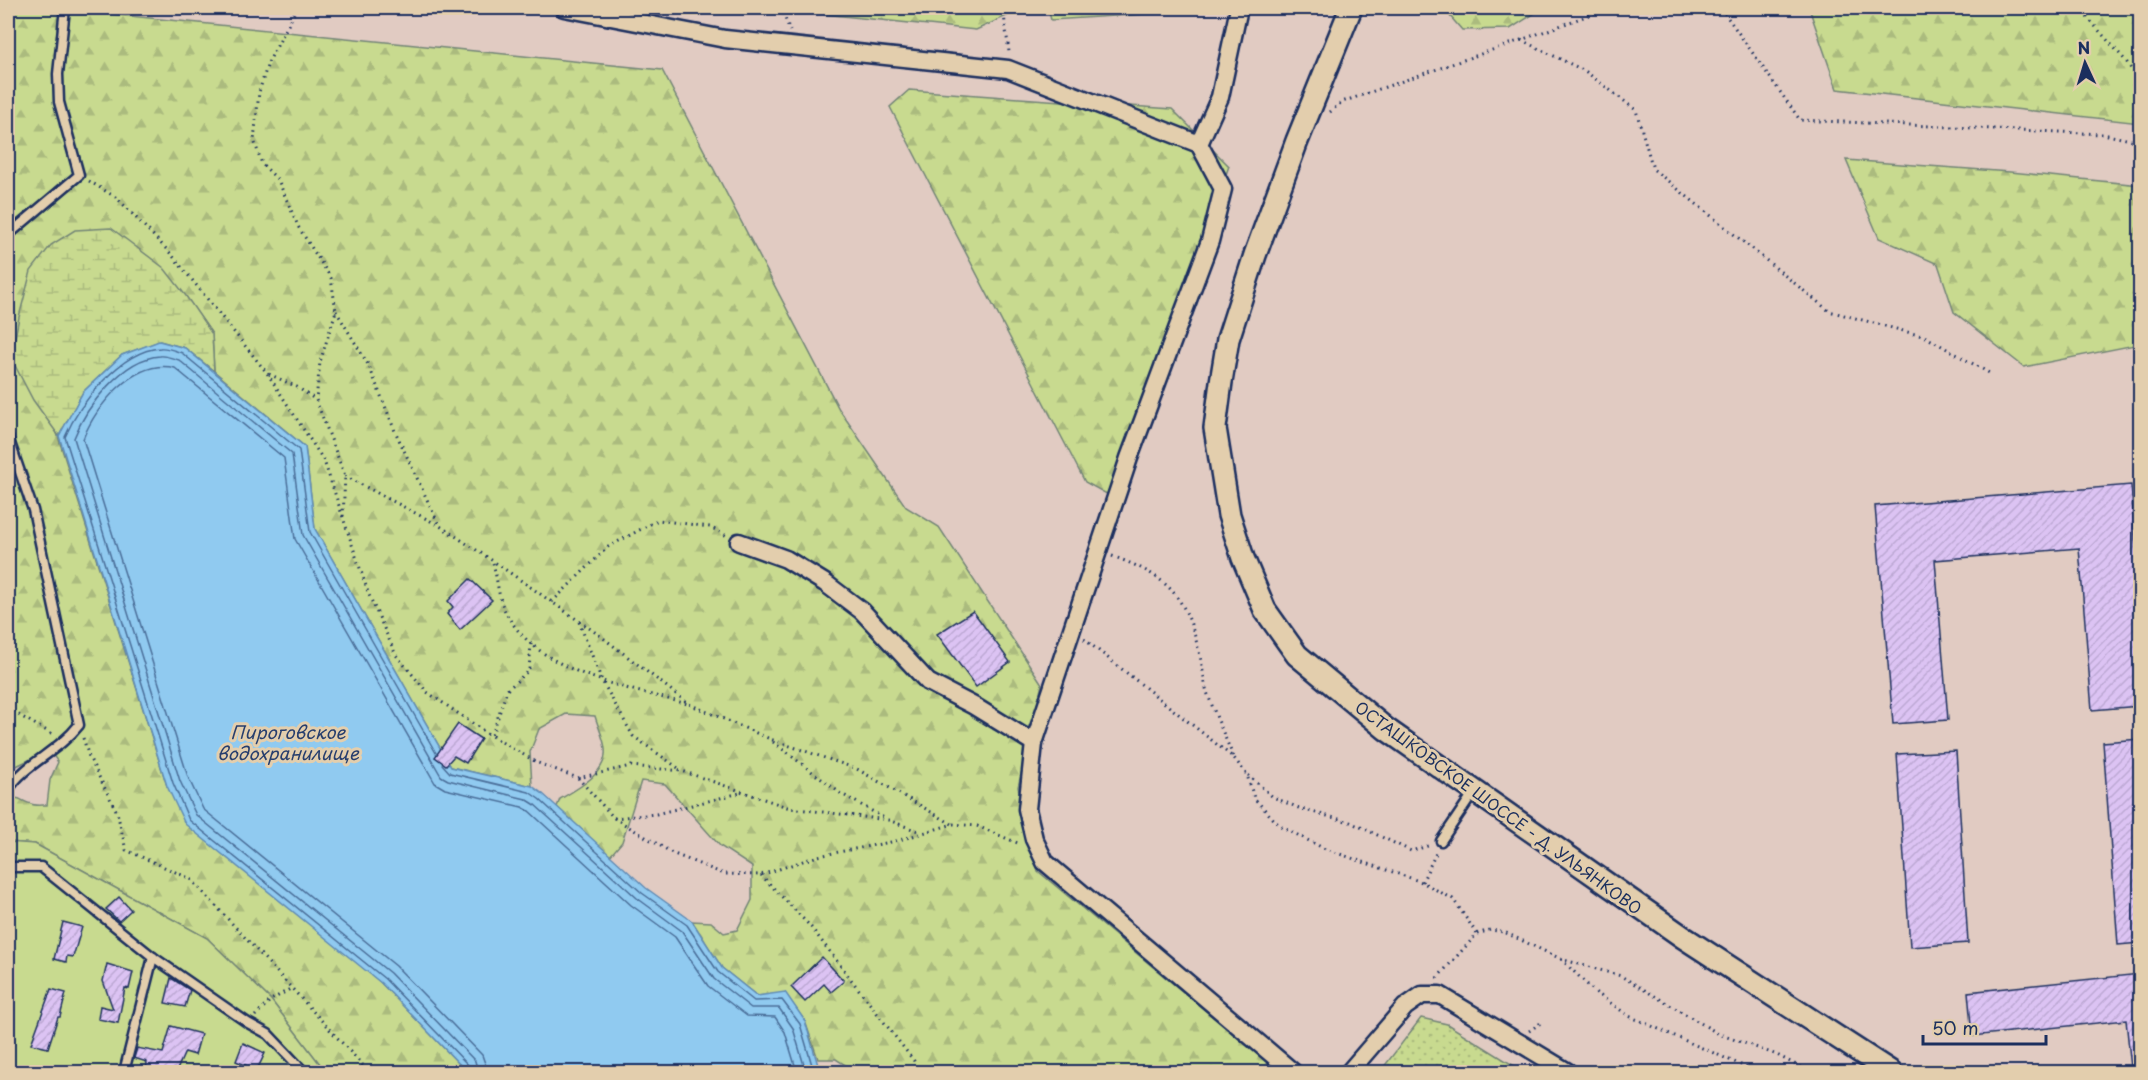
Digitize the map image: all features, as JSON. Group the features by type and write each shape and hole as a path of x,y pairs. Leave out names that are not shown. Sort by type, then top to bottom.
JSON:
{"street":[{"path":"564,8 725,39 1008,69 1199,144 1223,189 1210,241 1186,311 1129,458 1034,743 1027,809 1034,838 1045,862 1293,1072"},
{"path":"1199,144 1220,97 1239,8"},
{"name":"ОСТАШКОВСКОЕ ШОССЕ - Д. УЛЬЯНКОВО","path":"1351,8 1297,141 1228,339 1215,428 1229,515 1243,558 1265,610 1297,655 1386,729 1683,938 1891,1072"},
{"path":"739,542 786,559 825,583 862,611 928,682 974,706 1034,743"},
{"path":"1349,1072 1405,1007 1422,995 1440,995 1568,1072"}],"lane":[{"path":"8,235 79,175 59,102 59,62 65,8"},
{"path":"8,437 33,510 79,725 66,741 16,776 8,790"},
{"path":"1441,841 1474,792"},
{"path":"8,867 41,867 153,957 248,1023 268,1034 304,1072"},
{"path":"124,1072 153,957"}],"path":[{"path":"297,8 268,63 259,92 254,140 262,164 278,180 299,228 331,278 336,311 369,366 395,430 440,526"},
{"path":"782,8 795,47"},
{"path":"1003,8 1009,42 1008,69"},
{"path":"1327,115 1342,102 1608,8"},
{"path":"1708,8 1722,11 1800,120 2103,134 2140,142"},
{"path":"2079,8 2127,61 2140,83"},
{"path":"1521,40 1586,71 1636,110 1653,169 1829,311 1926,337 1990,374"},
{"path":"79,175 117,198 172,255 267,373 324,461 369,595 396,655 427,692 491,736 538,763 578,778 614,818 674,854 724,874 761,875 818,856 896,840 953,824 977,825 996,832 1045,862"},
{"path":"336,311 320,362 316,400 345,476 343,519"},
{"path":"267,373 297,387 316,400"},
{"path":"345,476 440,526 493,561 579,621 689,704"},
{"path":"552,602 608,547 658,520 710,527 739,542"},
{"path":"1098,550 1142,567 1166,582 1181,603 1195,637 1207,690 1233,758"},
{"path":"493,561 504,608 531,644 568,669 602,681 689,704 770,739 857,769 953,824"},
{"path":"579,621 602,681 633,736 682,771"},
{"path":"1073,630 1233,758 1247,775 1273,797 1301,809 1350,822 1411,851 1441,841"},
{"path":"491,736 507,690 529,670 531,644"},
{"path":"8,709 66,741"},
{"path":"79,725 89,757 117,812 126,850 191,879 369,1072"},
{"path":"770,739 840,793 888,820 920,832"},
{"path":"578,778 631,766 682,771 790,808 888,820"},
{"path":"1247,775 1254,798 1280,826 1325,849 1422,882 1454,899 1477,934"},
{"path":"614,818 656,814 742,792"},
{"path":"1422,882 1441,841"},
{"path":"761,875 810,926 914,1061 919,1072"},
{"path":"1422,995 1477,934 1490,930 1504,932 1561,959 1621,976 1701,1025 1777,1055 1805,1072"},
{"path":"1561,959 1595,992 1629,1016 1757,1072"},
{"path":"248,1023 271,1000 292,988"}],"green space":[{"path":"8,8 51,8 662,70 839,409 906,507 939,527 1042,684 1018,787 1038,871 1279,1072 856,1072 836,1059 818,1059 805,1021 785,993 757,996 722,968 692,921 711,922 724,933 737,930 752,900 752,867 720,846 665,784 641,781 622,842 610,856 557,807 560,799 590,779 602,766 605,749 595,716 566,714 539,729 530,752 532,786 451,767 315,529 305,447 214,371 212,334 186,297 42,385 167,786 381,983 467,1072 326,1072 271,1000 207,938 35,844 8,842 8,802 17,798 33,805 47,805 50,780 58,762 52,754 39,753 8,770"},
{"path":"793,8 1024,8 976,30 795,11"},
{"path":"1048,8 1194,8 1193,11 1051,20"},
{"path":"1443,8 1543,8 1510,29 1462,30"},
{"path":"1806,8 2140,8 2140,123 1837,89 1810,11"},
{"path":"909,90 1172,109 1229,166 1112,497 1085,482 890,107"},
{"path":"1846,160 2010,172 2140,185 2140,344 2024,367 1954,312 1938,264 1879,238"},
{"path":"111,228 164,268 186,296 212,334 214,371 185,348 160,341 122,355 83,392 59,436 33,400 11,358 19,317 31,271 51,245 75,230"},
{"path":"8,842 35,844 207,938 271,1000 326,1072 8,1072"},
{"path":"1421,1018 1447,1024 1524,1072 1380,1072"}],"water":[{"name":"Пироговское водохранилище","path":"159,341 185,348 305,447 315,529 451,767 532,786 646,888 692,921 722,968 757,996 785,992 805,1021 820,1072 467,1072 381,983 185,824 167,786 59,436 83,392 122,355"}],"building":[{"path":"2131,485 2140,603 2140,706 2092,710 2079,548 1935,560 1948,720 1893,724 1875,506"},
{"path":"470,579 492,600 460,630 447,614 453,607 448,601"},
{"path":"973,611 1010,662 976,687 937,634"},
{"path":"458,724 481,739 466,763 454,756 446,765 435,757"},
{"path":"2140,739 2140,943 2118,945 2103,742"},
{"path":"1956,751 1968,943 1910,947 1897,754"},
{"path":"119,897 131,910 119,921 106,909"},
{"path":"63,922 82,927 73,957 67,956 66,962 54,959"},
{"path":"822,957 844,981 831,992 824,984 805,1002 791,987"},
{"path":"107,964 133,972 129,989 125,988 118,1023 98,1019 100,1006 113,1009 103,981"},
{"path":"2140,974 2140,1067 2131,1068 2126,1020 1972,1036 1968,992"},
{"path":"171,978 190,990 185,1007 165,1003"},
{"path":"51,989 66,993 48,1048 31,1044"},
{"path":"171,1026 201,1034 195,1055 185,1052 176,1072 146,1072 147,1062 134,1058 137,1048 163,1053"},
{"path":"243,1043 265,1053 257,1070 236,1061"}]}
